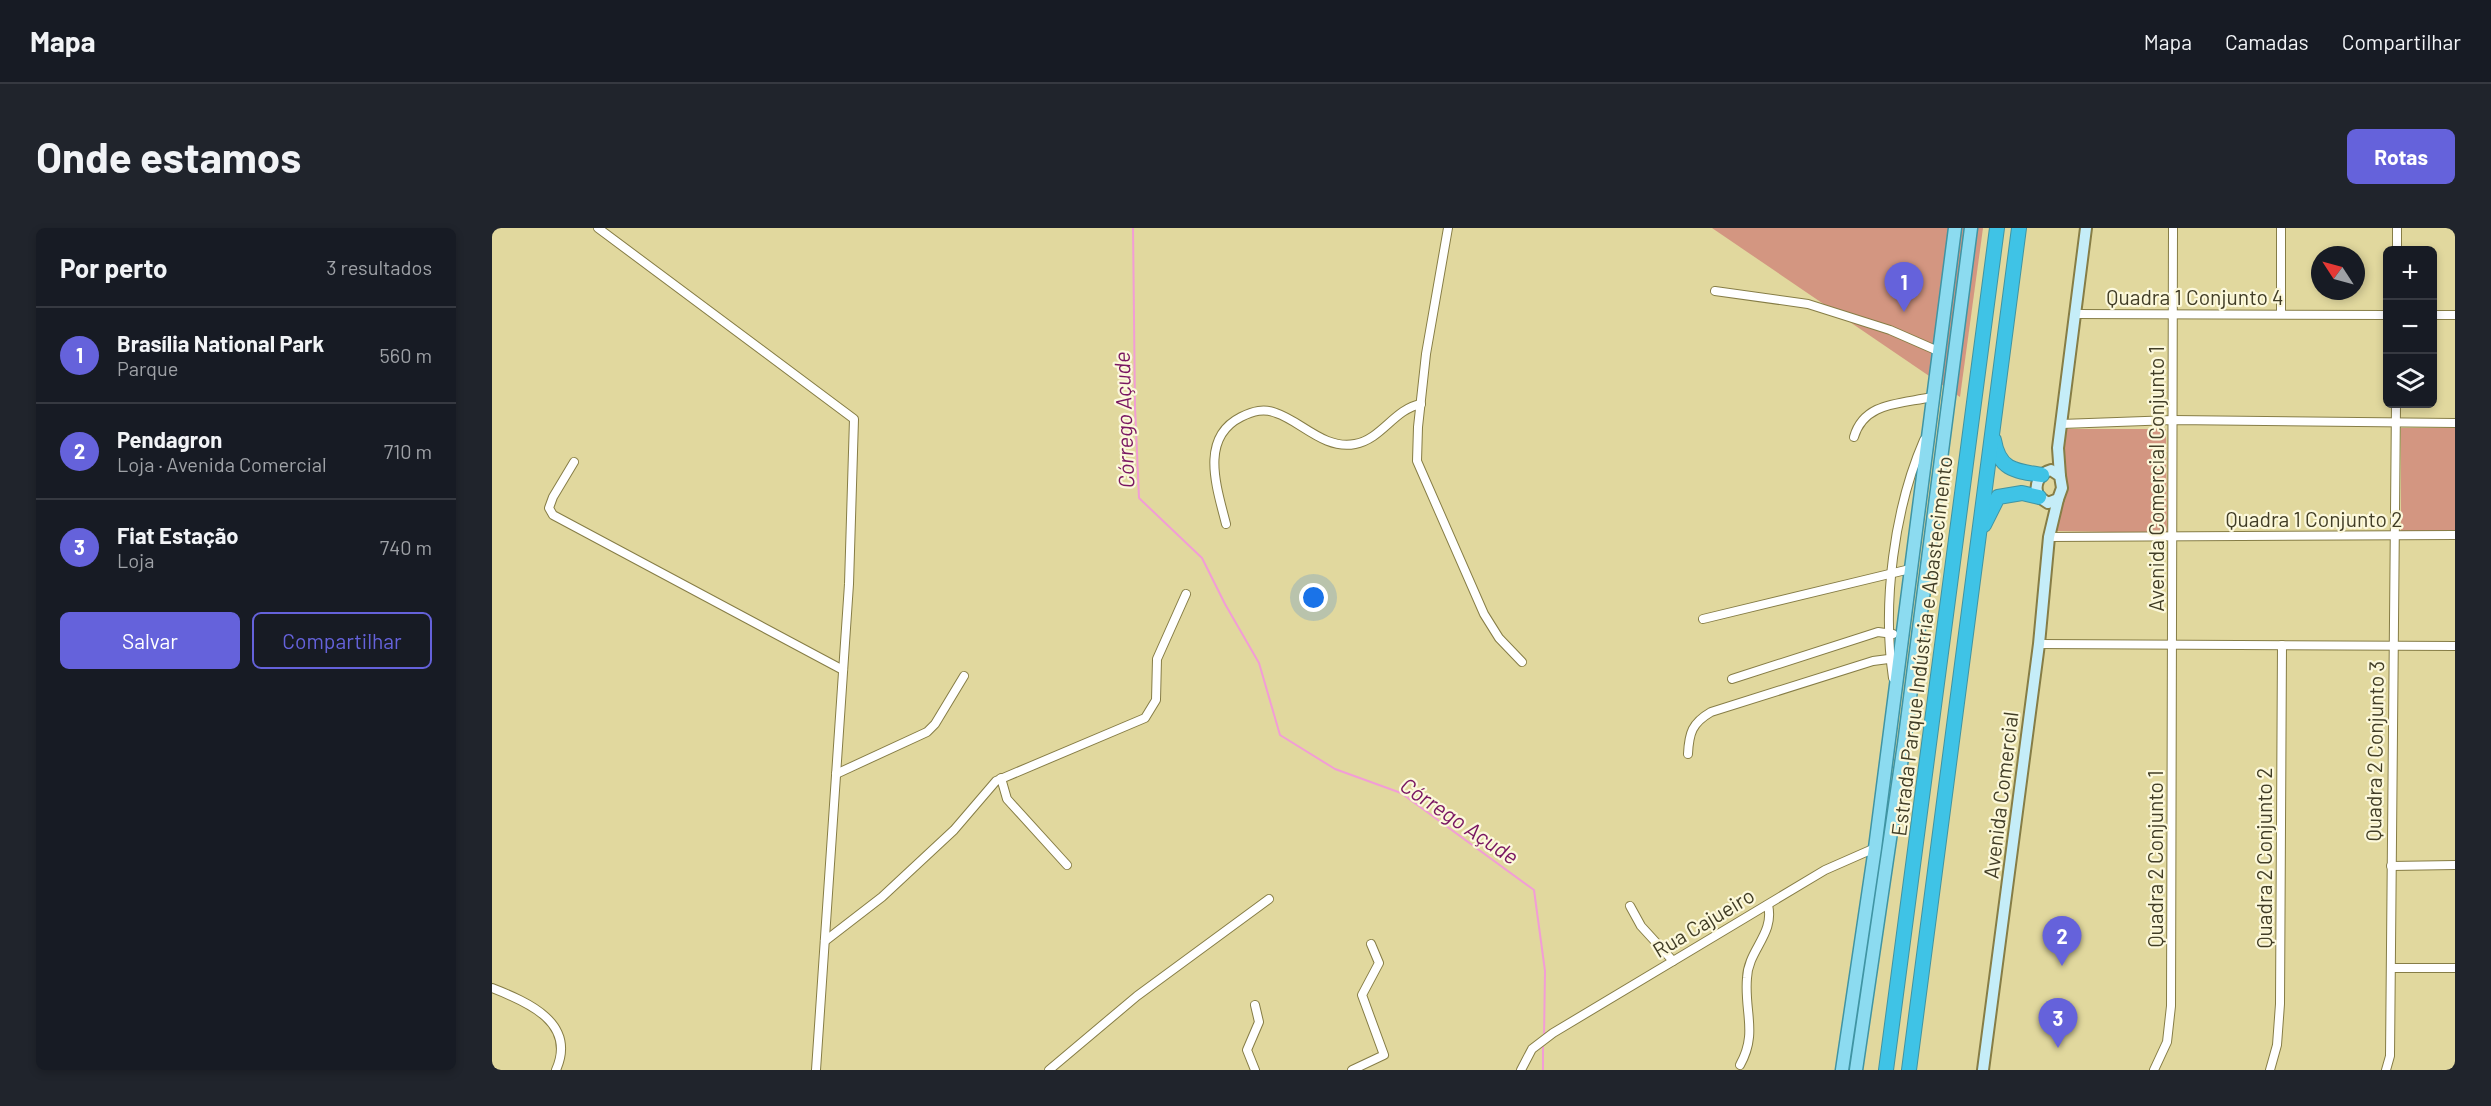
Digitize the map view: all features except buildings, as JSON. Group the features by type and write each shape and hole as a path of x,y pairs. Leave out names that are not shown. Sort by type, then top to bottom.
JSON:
{"highway":[{"name":"Estrada Parque Indústria e Abastecimento","path":"1886,1070 1997,228"},
{"name":"Estrada Parque Indústria e Abastecimento","path":"1909,1070 2019,228"},
{"path":"1992,431 1996,453 2007,466 2018,472 2043,473"},
{"path":"1977,543 1990,510 1998,497 2022,493 2041,499"}],"main road":[{"path":"1842,1070 1875,848 1895,690 1895,658 1902,638 1955,228"},
{"path":"1856,1070 1904,744 1971,228"}],"street":[{"path":"598,228 854,419 843,670 816,1070"},
{"path":"1448,228 1426,354 1416,448 1421,474 1484,614 1499,638 1522,662"},
{"path":"2058,448 2037,482 2041,499 2054,503 2062,488 2058,448 2086,228"},
{"name":"Avenida Comercial Conjunto 1","path":"2172,645 2173,228"},
{"path":"2281,228 2281,313"},
{"path":"2397,228 2397,246"},
{"path":"1715,291 1808,304 1890,330 1938,351"},
{"name":"Quadra 1 Conjunto 4","path":"2075,314 2383,315"},
{"path":"2437,315 2455,315"},
{"path":"1854,437 1863,417 1872,411 1932,397"},
{"path":"1226,524 1214,468 1220,435 1239,418 1265,410 1280,414 1306,431 1326,440 1354,444 1372,437 1400,413 1420,404"},
{"path":"2396,408 2394,646 2455,646"},
{"path":"2061,424 2173,420 2455,423"},
{"path":"1689,754 1692,726 1698,719 1711,712 1873,661 1895,658 1890,632 1892,572 1909,475 1928,430"},
{"path":"574,462 553,497 549,508 553,515 843,670"},
{"path":"2043,473 2051,470 2060,476"},
{"name":"Avenida Comercial","path":"2041,499 2050,524"},
{"name":"Avenida Comercial","path":"1983,1070 2039,644 2050,524 2058,499"},
{"name":"Quadra 1 Conjunto 2","path":"2049,537 2455,535"},
{"path":"1703,619 1910,569"},
{"path":"825,941 882,897 954,830 987,788 1001,778 1145,718 1156,700 1158,659 1186,594"},
{"path":"1732,679 1878,632 1890,632 1902,638"},
{"name":"Quadra 2 Conjunto 3","path":"2039,644 2394,646 2391,866 2393,968 2390,1056 2386,1070"},
{"name":"Quadra 2 Conjunto 1","path":"2154,1070 2167,1042 2171,1006 2172,645"},
{"name":"Quadra 2 Conjunto 2","path":"2270,1070 2277,1045 2280,1004 2282,645"},
{"path":"836,774 927,732 935,724 964,676"},
{"path":"1001,778 1007,799 1067,865"},
{"name":"Rua Cajueiro","path":"1521,1070 1532,1048 1553,1033 1767,904 1835,865 1875,848"},
{"path":"2391,866 2455,865"},
{"path":"1049,1070 1137,996 1269,899"},
{"path":"1740,1065 1750,1043 1746,977 1752,958 1767,934 1771,917 1767,904"},
{"path":"1630,906 1641,926 1672,961"},
{"path":"1352,1070 1383,1055 1362,994 1378,963 1371,944"},
{"path":"2393,968 2455,968"},
{"path":"492,988 530,1004 543,1013 562,1040 563,1049 556,1070"},
{"path":"1255,1005 1259,1022 1247,1050 1255,1070"}],"shaded area":[{"path":"1712,228 1983,228 1960,397"},
{"path":"2401,428 2455,428 2455,532 2401,532"},
{"path":"2064,429 2166,429 2167,533 2056,531"}],"waterway":[{"name":"Córrego Açude","path":"1133,228 1135,407 1139,498 1202,558 1259,663 1280,735 1335,769 1401,793 1534,890 1545,971 1544,1037"},
{"name":"Córrego Açude","path":"1543,1042 1543,1070"}],"place":[{"name":"Brasília National Park","path":"1904,312"},
{"name":"Pendagron","path":"2062,966"},
{"name":"Fiat Estação","path":"2058,1048"}]}
